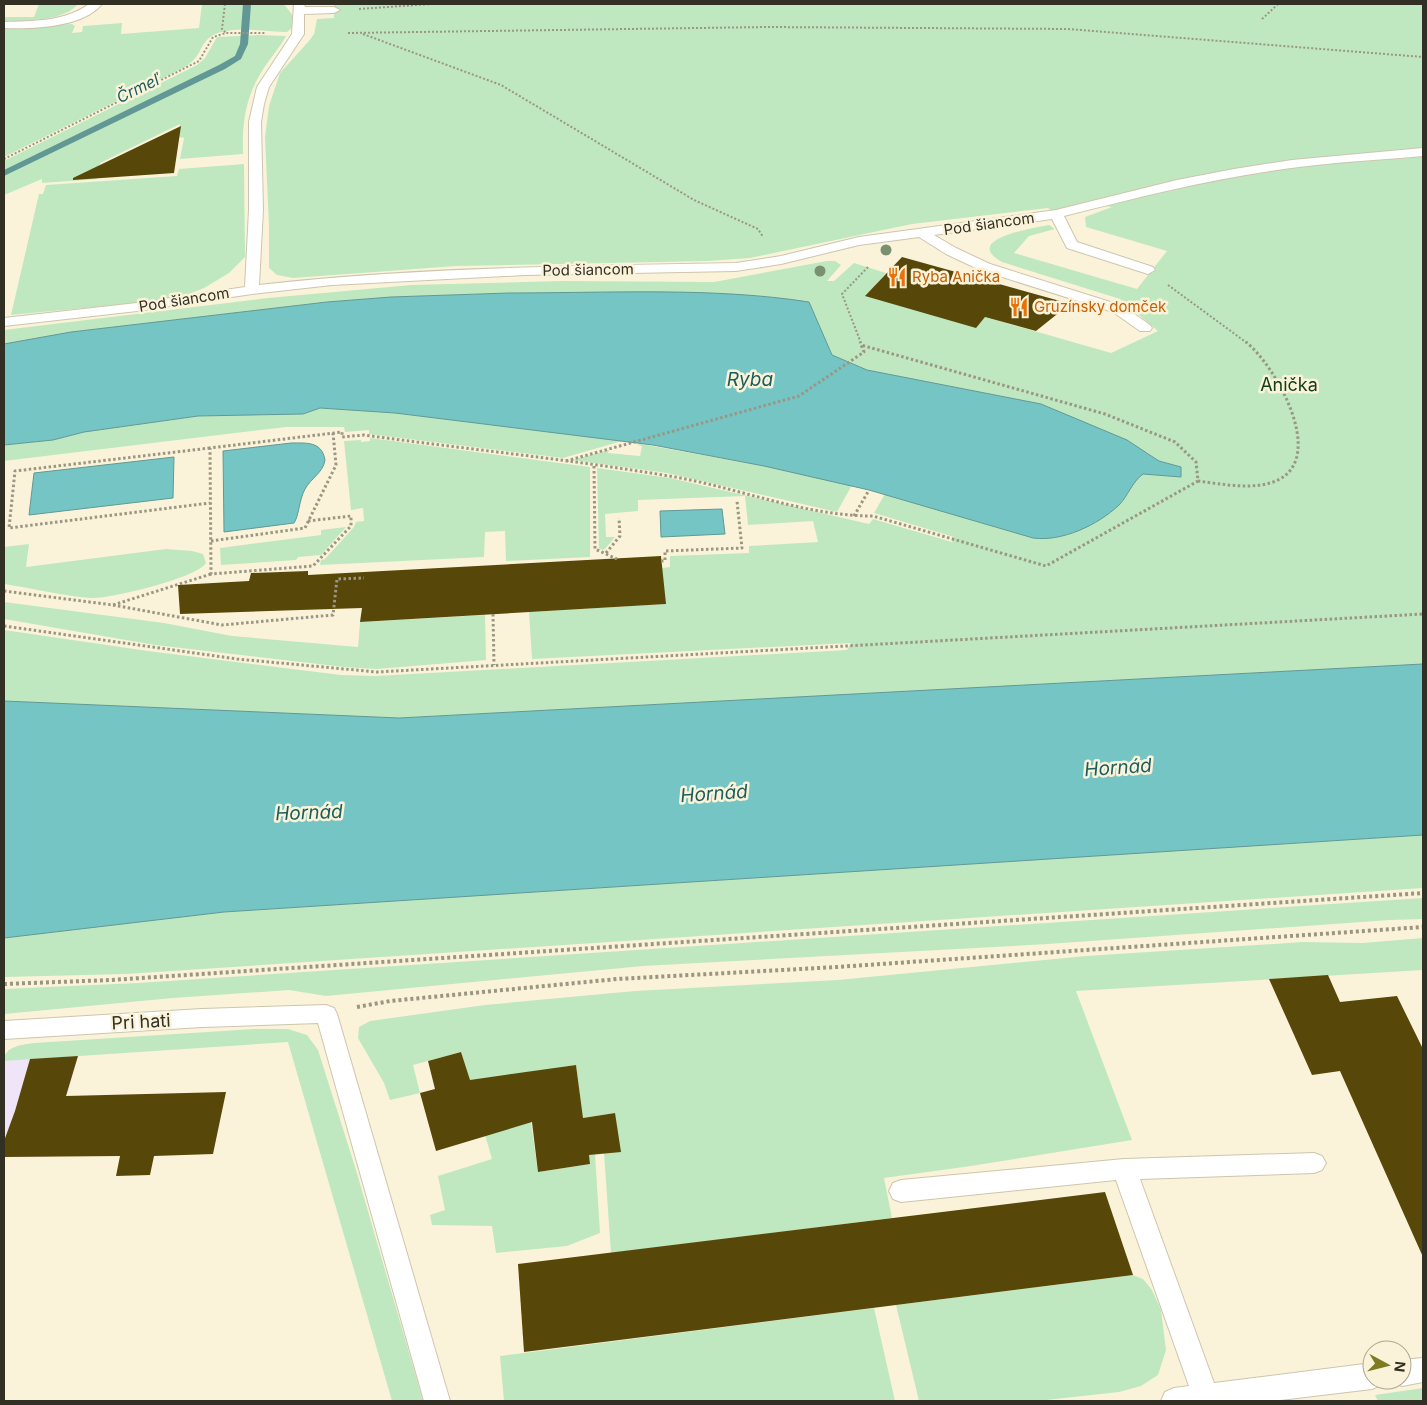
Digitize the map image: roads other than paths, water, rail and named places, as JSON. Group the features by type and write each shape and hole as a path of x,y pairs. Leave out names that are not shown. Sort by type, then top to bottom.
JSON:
{"lane":[{"path":"4,25 40,23 62,19 84,12 96,4"},
{"path":"252,290 256,210 255,122 258,104 263,87 298,34 299,9 334,10"},
{"path":"1056,214 1234,172 1330,160 1423,152"},
{"name":"Pod šiancom","path":"4,322 137,307 252,290 422,275 525,271 712,269 781,260 859,241 1056,214 1072,245 1148,270"},
{"path":"922,233 951,251 984,266 1118,309 1145,328"},
{"name":"Pri hati","path":"4,1030 326,1014 437,1401"},
{"path":"901,1191 1124,1169 1314,1163"},
{"path":"1124,1169 1206,1397"},
{"path":"1174,1401 1362,1377"}],"water":[{"name":"Ryba","path":"509,293 735,294 809,302 832,355 867,370 1041,404 1127,440 1159,461 1181,467 1181,477 1143,474 1119,505 1101,519 1067,535 1044,539 1033,538 869,490 764,466 653,445 395,413 320,408 303,414 198,416 84,432 53,440 4,445 4,344 71,332 327,302 391,297"},
{"path":"291,443 308,443 317,446 321,449 325,460 322,468 305,489 294,523 224,532 223,451"},
{"path":"174,457 173,498 29,515 34,473"},
{"path":"722,509 725,534 661,537 660,511"},
{"name":"Hornád","path":"1423,664 1423,835 224,912 4,938 4,701 399,718"}],"waterway":[{"name":"Črmeľ","path":"4,173 222,67 238,57 244,44 247,4"}],"place":[{"name":"Ryba Anička","path":"897,277"},
{"name":"Gruzínsky domček","path":"1019,307"}],"park label":[{"name":"Anička","path":"1289,385"}]}
